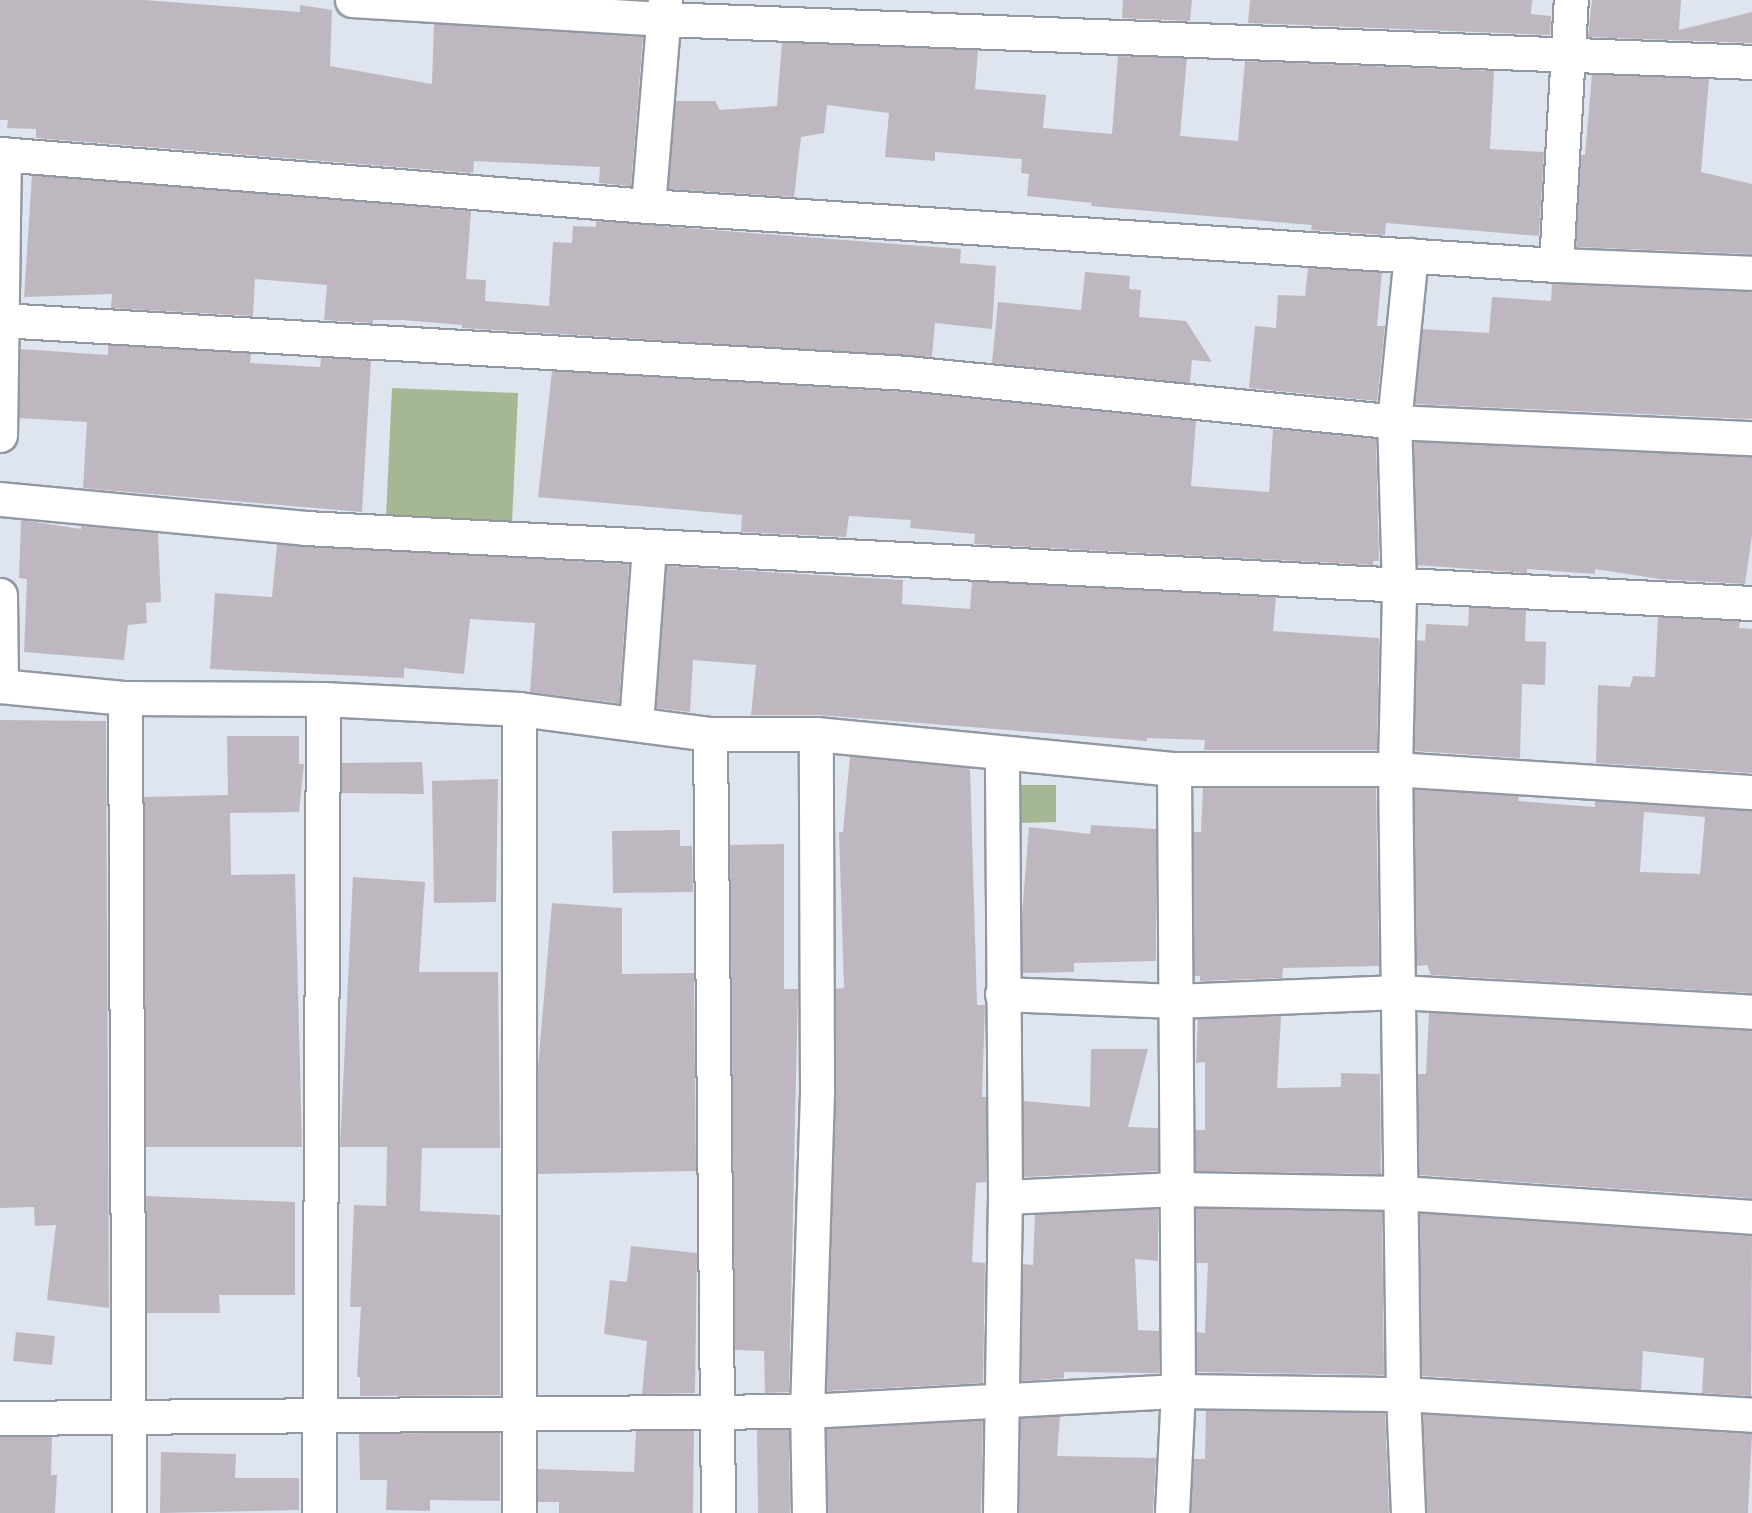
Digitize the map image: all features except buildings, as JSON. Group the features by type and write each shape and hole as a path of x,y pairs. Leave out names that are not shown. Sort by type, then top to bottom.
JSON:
{"street":[{"path":"352,0 664,9 1568,55 1752,62"},
{"path":"1556,266 1571,0"},
{"path":"648,206 664,9"},
{"path":"0,435 2,154 648,206 1556,266 1752,273"},
{"path":"1408,1513 1403,1394 1395,769 1399,586 1394,422 1411,255"},
{"path":"1,320 907,373 1394,422 1752,438"},
{"path":"0,499 305,528 1752,603"},
{"path":"636,724 649,546"},
{"path":"0,595 1,686 125,698 323,699 519,709 710,734 816,734 1174,769 1395,769 1752,792"},
{"path":"125,698 129,1513"},
{"path":"319,1513 323,699"},
{"path":"519,709 519,1513"},
{"path":"710,734 719,1410 718,1513"},
{"path":"809,1513 807,1411 818,1089 816,734"},
{"path":"1000,1513 1005,1197 1002,753"},
{"path":"1172,1513 1178,1391 1174,769"},
{"path":"1002,993 1175,1001 1399,992 1752,1012"},
{"path":"1005,1197 1177,1189 1402,1192 1752,1217"},
{"path":"0,1418 807,1411 1178,1391 1403,1394 1752,1415"}],"green space":[{"path":"392,388 518,393 512,523 386,517"},
{"path":"1012,785 1056,785 1056,822 1011,823"}]}
